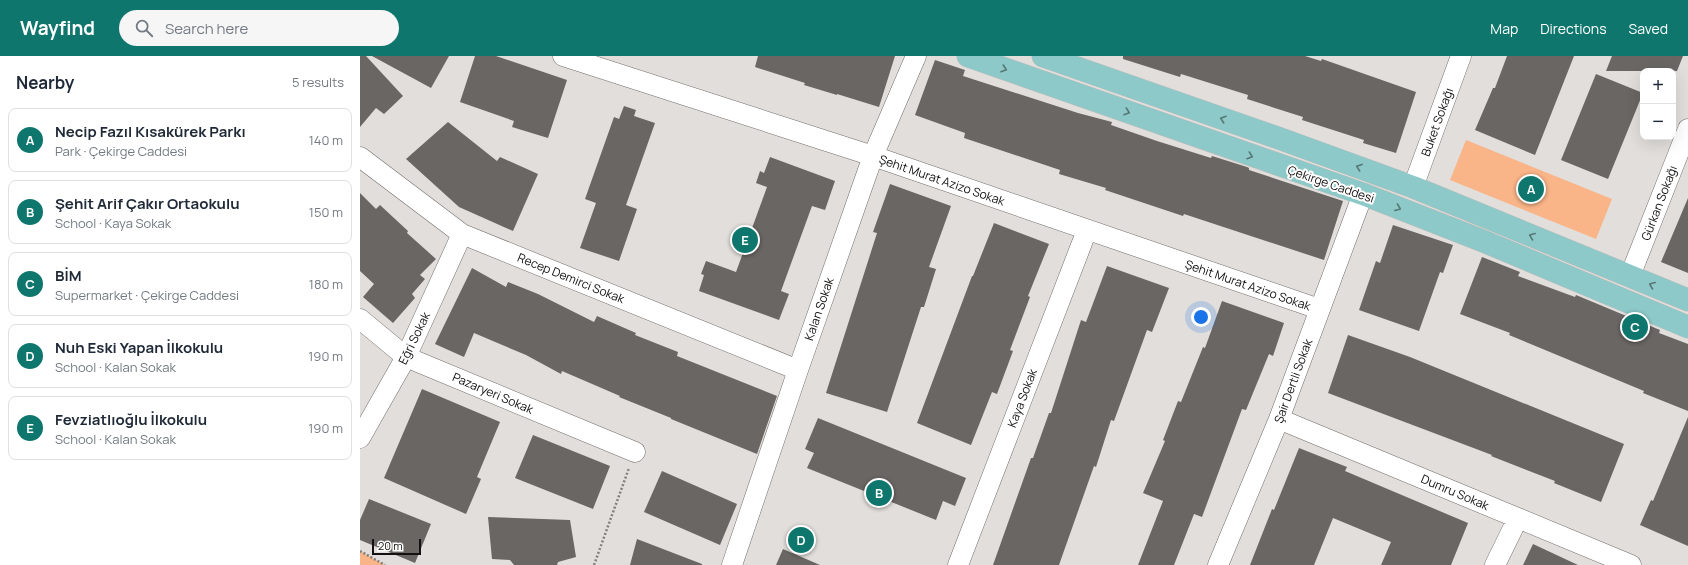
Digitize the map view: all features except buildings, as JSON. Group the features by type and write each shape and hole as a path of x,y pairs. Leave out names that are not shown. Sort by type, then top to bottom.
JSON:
{"main road":[{"name":"Çekirge Caddesi","path":"968,56 1363,194 1483,241 1688,327"},
{"name":"Çekirge Caddesi","path":"1043,56 1413,187 1688,300"}],"street":[{"name":"Şehit Murat Azizo Sokak","path":"563,56 873,156 1319,309"},
{"name":"Kalan Sokak","path":"732,565 873,156 916,56"},
{"name":"Buket Sokağı","path":"1413,187 1461,56"},
{"name":"Gürkan Sokağı","path":"1630,276 1688,129"},
{"name":"Recep Demirci Sokak","path":"360,157 462,234 798,370"},
{"name":"Şair Dertli Sokak","path":"1218,565 1279,419 1363,194"},
{"name":"Kaya Sokak","path":"958,565 1086,230"},
{"name":"Eğri Sokak","path":"360,438 406,357 462,234"},
{"name":"Pazaryeri Sokak","path":"360,319 406,357 635,452"},
{"name":"Dumru Sokak","path":"1279,419 1631,565"},
{"path":"1495,565 1518,518"}],"path":[{"path":"594,565 635,452"},
{"path":"360,551 385,565"}],"shaded area":[{"path":"1466,140 1612,199 1596,239 1450,180"},
{"path":"360,551 385,565 360,565"}],"place":[{"name":"Necip Fazıl Kısakürek Parkı","path":"1531,189"},
{"name":"Fevziatlıoğlu İlkokulu","path":"745,240"},
{"name":"BİM","path":"1635,327"},
{"name":"Şehit Arif Çakır Ortaokulu","path":"879,493"},
{"name":"Nuh Eski Yapan İlkokulu","path":"801,540"}]}
